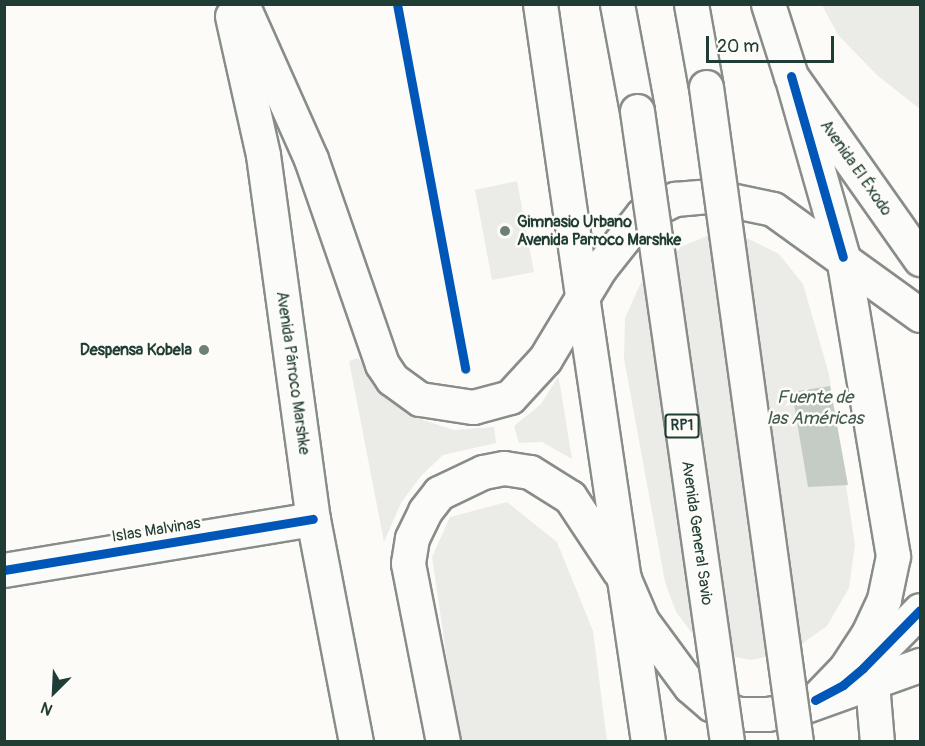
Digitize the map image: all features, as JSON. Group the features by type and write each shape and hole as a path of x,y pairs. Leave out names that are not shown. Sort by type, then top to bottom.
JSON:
{"main road":[{"name":"Avenida Párroco Marshke","path":"229,4 263,155 313,519 356,741"},
{"path":"242,4 311,159 382,364 406,392 432,403 473,406 510,397 545,360 582,296 642,214 660,203 690,196 734,199 773,209 843,256 921,315"},
{"path":"540,4 648,741"},
{"name":"Avenida General Savio","path":"617,4 637,111 727,741"},
{"path":"691,4 796,741"},
{"path":"768,4 843,256 893,556 877,617 872,671 877,741"},
{"name":"Avenida El Éxodo","path":"791,76 921,259"},
{"path":"443,741 408,563 412,538 425,511 440,493 483,472 504,468 530,472 570,497 624,579 657,644 674,668 711,704 739,714 767,714 797,709 872,671 921,665"},
{"name":"Islas Malvinas","path":"4,570 313,519"},
{"path":"872,671 921,610"},
{"path":"815,700 845,669 877,617"}],"shaded area":[{"path":"822,5 920,5 920,109 878,76 838,35"},
{"name":"Gimnasio Urbano Avenida Parroco Marshke","path":"517,181 534,272 492,280 475,190"},
{"path":"707,236 745,237 779,254 803,284 829,374 855,545 849,588 827,626 792,651 751,660 721,654 695,637 676,612 665,582 624,359 625,318 642,280 670,251"},
{"path":"358,358 383,393 408,415 454,430 494,427 496,443 443,455 421,476 401,503 384,542 349,361"},
{"path":"558,377 572,459 542,442 519,443 514,426 541,404"},
{"path":"507,502 557,542 593,631 607,741 459,741 432,557 450,517"}],"water":[{"name":"Fuente de las Américas","path":"830,386 848,485 808,487 792,392"}],"cycle path":[{"path":"397,4 465,369"},
{"path":"791,76 843,257"},
{"path":"4,570 313,519"},
{"path":"815,700 843,685 863,668 920,610"}],"place":[{"name":"Gimnasio Urbano Avenida Parroco Marshke","path":"505,231"},
{"name":"Despensa Kobela","path":"204,350"}]}
